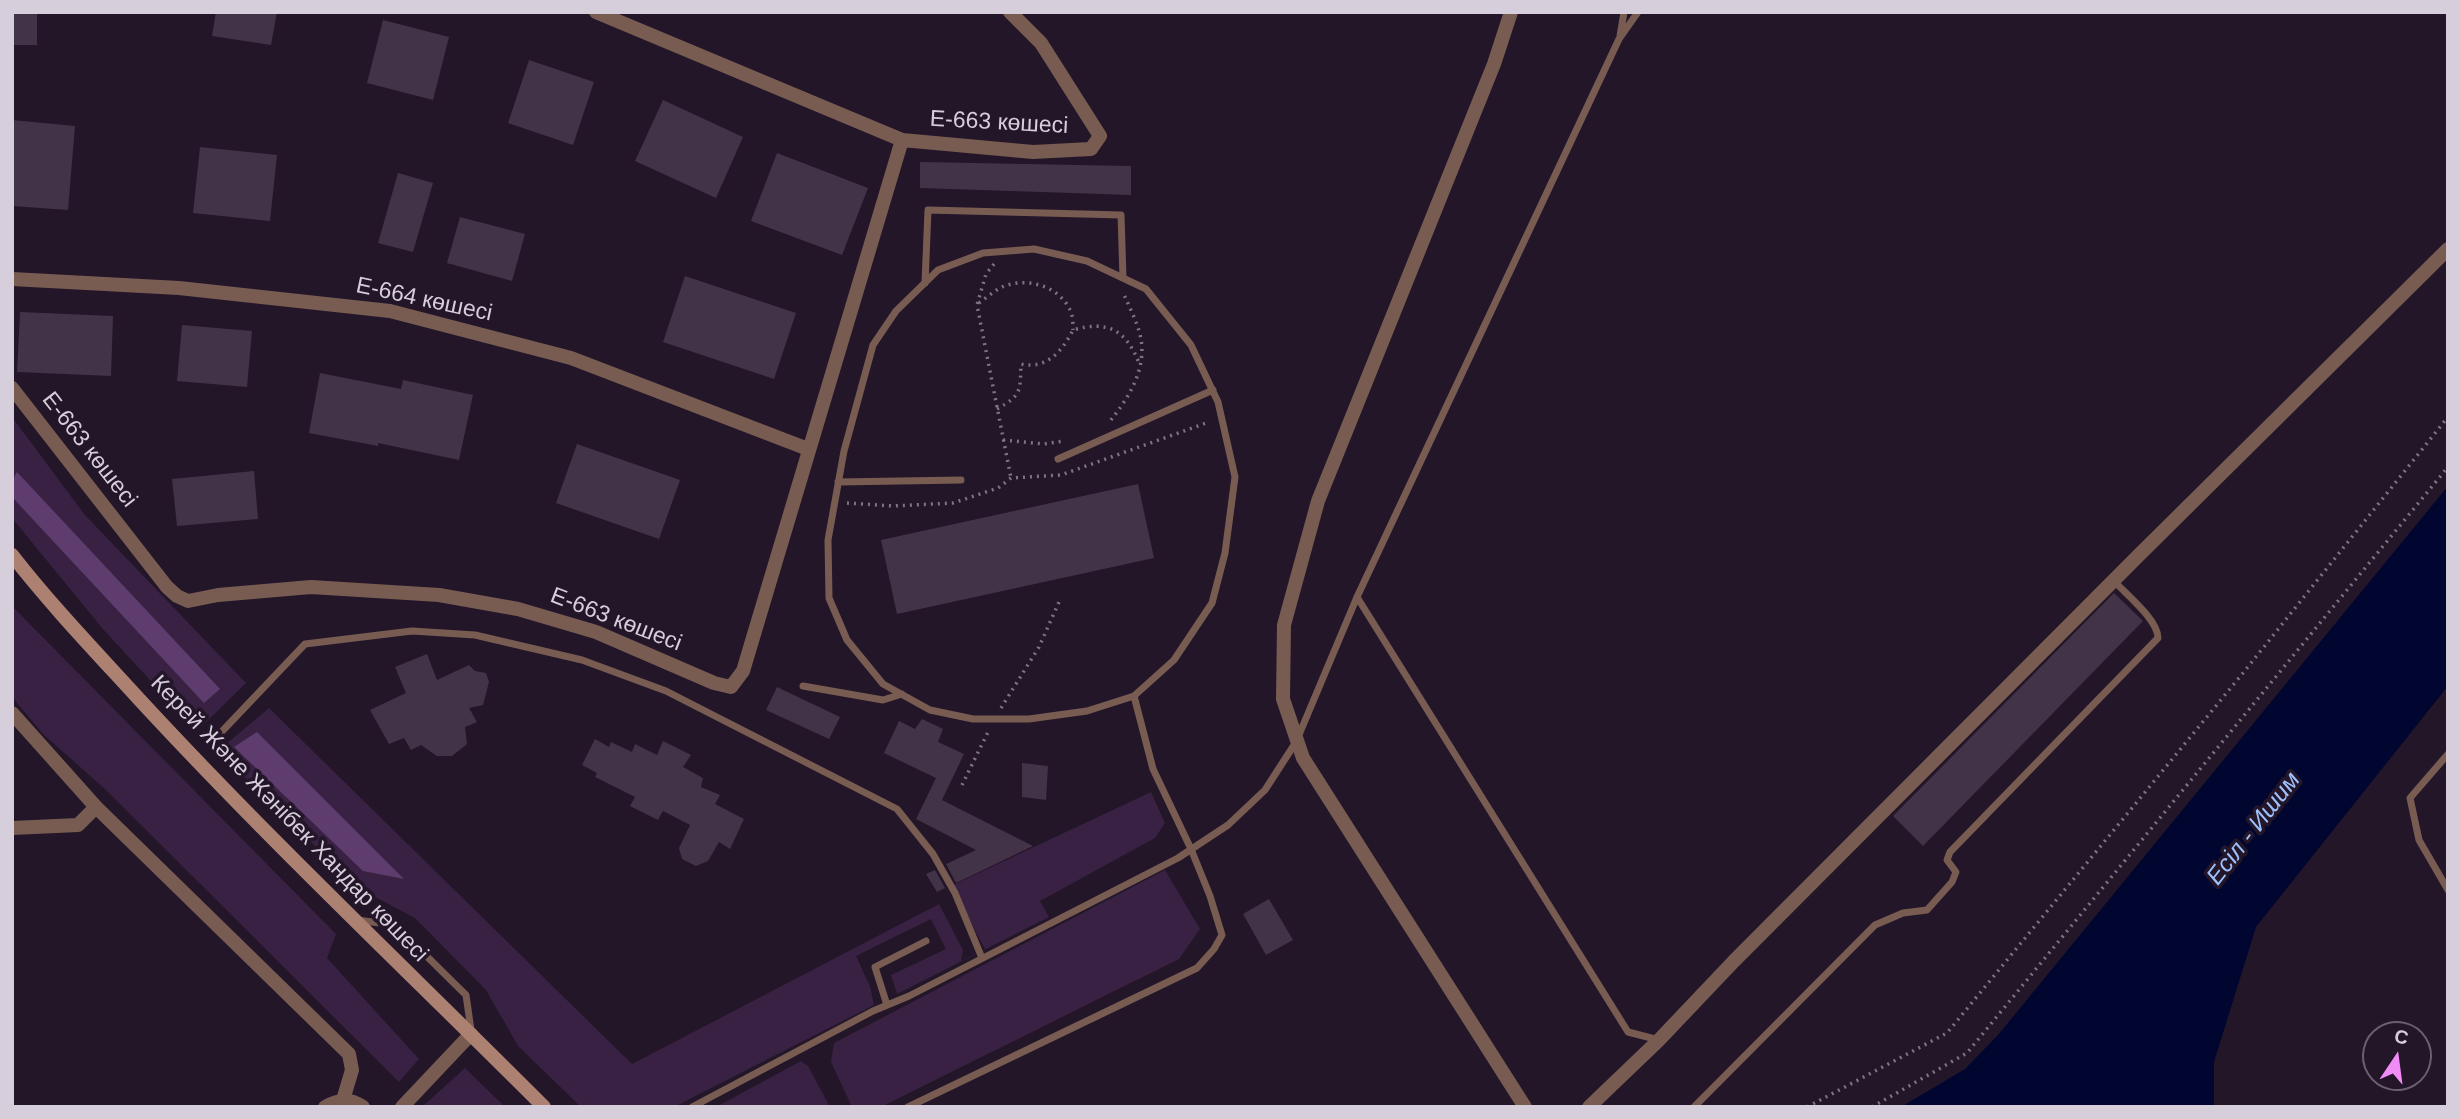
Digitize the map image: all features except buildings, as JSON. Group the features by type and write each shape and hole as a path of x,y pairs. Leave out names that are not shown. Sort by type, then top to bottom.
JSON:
{"main road":[{"name":"Керей Және Жәнібек Хандар көшесі","path":"12,555 41,592 188,752 352,920 544,1107"}],"street":[{"name":"Е-663 көшесі","path":"596,12 902,140 1033,152 1091,149 1100,136 1041,43 1010,12"},
{"path":"1511,12 1494,64 1318,500 1284,625 1283,699 1296,742 1310,769 1525,1107"},
{"name":"Е-663 көшесі","path":"12,388 167,587 188,601 218,595 311,587 439,595 519,609 596,632 714,683 731,687 743,671 902,140"},
{"path":"1589,1107 2448,249"},
{"name":"Е-664 көшесі","path":"12,279 179,288 390,311 571,358 808,449"},
{"path":"12,713 96,807 349,1054 352,1070 343,1100"},
{"path":"12,828 78,825 96,807"},
{"path":"402,1107 471,1034"},
{"path":"325,1107 343,1100 353,1101 363,1107"}],"lane":[{"path":"1619,39 1624,12"},
{"path":"692,1107 1178,858 1228,825 1265,790 1296,742 1357,597 1619,39 1638,12"},
{"path":"925,283 928,210 1121,215 1119,276"},
{"path":"1034,249 1087,261 1119,276 1146,289 1191,345 1213,390 1222,418 1235,477 1225,553 1212,603 1174,660 1134,696 1087,711 1029,719 974,719 930,710 883,684 847,640 830,598 828,540 844,451 873,345 896,311 938,271 983,253 1034,249"},
{"path":"1058,459 1213,390"},
{"path":"838,482 961,480"},
{"path":"1694,1107 1875,925 1903,913 1927,910 1952,882 1956,872 1947,860 1950,852 2158,638 2158,630 2151,620 2115,582"},
{"path":"1357,597 1629,1032 1659,1040"},
{"path":"210,744 305,644 412,631 475,635 582,660 666,691 897,809 933,854 955,893 982,958"},
{"path":"803,686 883,700 902,694"},
{"path":"908,1107 1197,968 1222,935 1191,849 1153,769 1134,696"},
{"path":"2448,754 2410,798 2419,840 2448,890"},
{"path":"352,920 395,925 466,995 471,1034"},
{"path":"887,1005 875,967 926,941"}],"path":[{"path":"1004,251 986,274 977,305 1011,478"},
{"path":"1106,427 1128,398 1139,375 1142,340 1119,276"},
{"path":"977,305 1003,287 1031,283 1048,288 1063,298 1071,311 1073,330 1065,346 1053,359 1021,364 1020,387 1015,399 997,409"},
{"path":"1073,330 1084,326 1105,326 1124,335 1139,365"},
{"path":"1807,1107 1947,1033 2234,684 2448,417"},
{"path":"835,502 893,506 953,503 998,488 1011,478 1061,475 1222,418"},
{"path":"1003,440 1044,444 1074,439"},
{"path":"1872,1107 1968,1053 2448,467"},
{"path":"962,785 994,719 1039,647 1059,602"}],"shaded area":[{"path":"12,417 85,515 246,683 197,731 102,628 12,518"},
{"path":"17,472 220,689 204,703 12,497 12,481"},
{"path":"12,606 336,934 327,958 419,1059 399,1082 106,790 43,734 12,697"},
{"path":"269,708 632,1064 939,904 963,950 961,961 985,949 951,886 1151,792 1165,823 1155,838 1040,901 1049,917 897,994 891,975 946,949 931,919 856,956 870,986 874,1005 674,1107 581,1107 518,1046 486,990 415,918 358,888 218,751"},
{"path":"257,732 404,879 363,871 234,747"},
{"path":"1165,870 1200,929 1179,959 881,1107 852,1107 831,1062 834,1043"},
{"path":"801,1061 808,1066 830,1107 716,1107"},
{"path":"465,1068 505,1107 423,1106"}],"water":[{"name":"Есіл - Ишим","path":"2448,486 2448,686 2256,927 2214,1062 2214,1107 1901,1107 1965,1069 1998,1035"}]}
